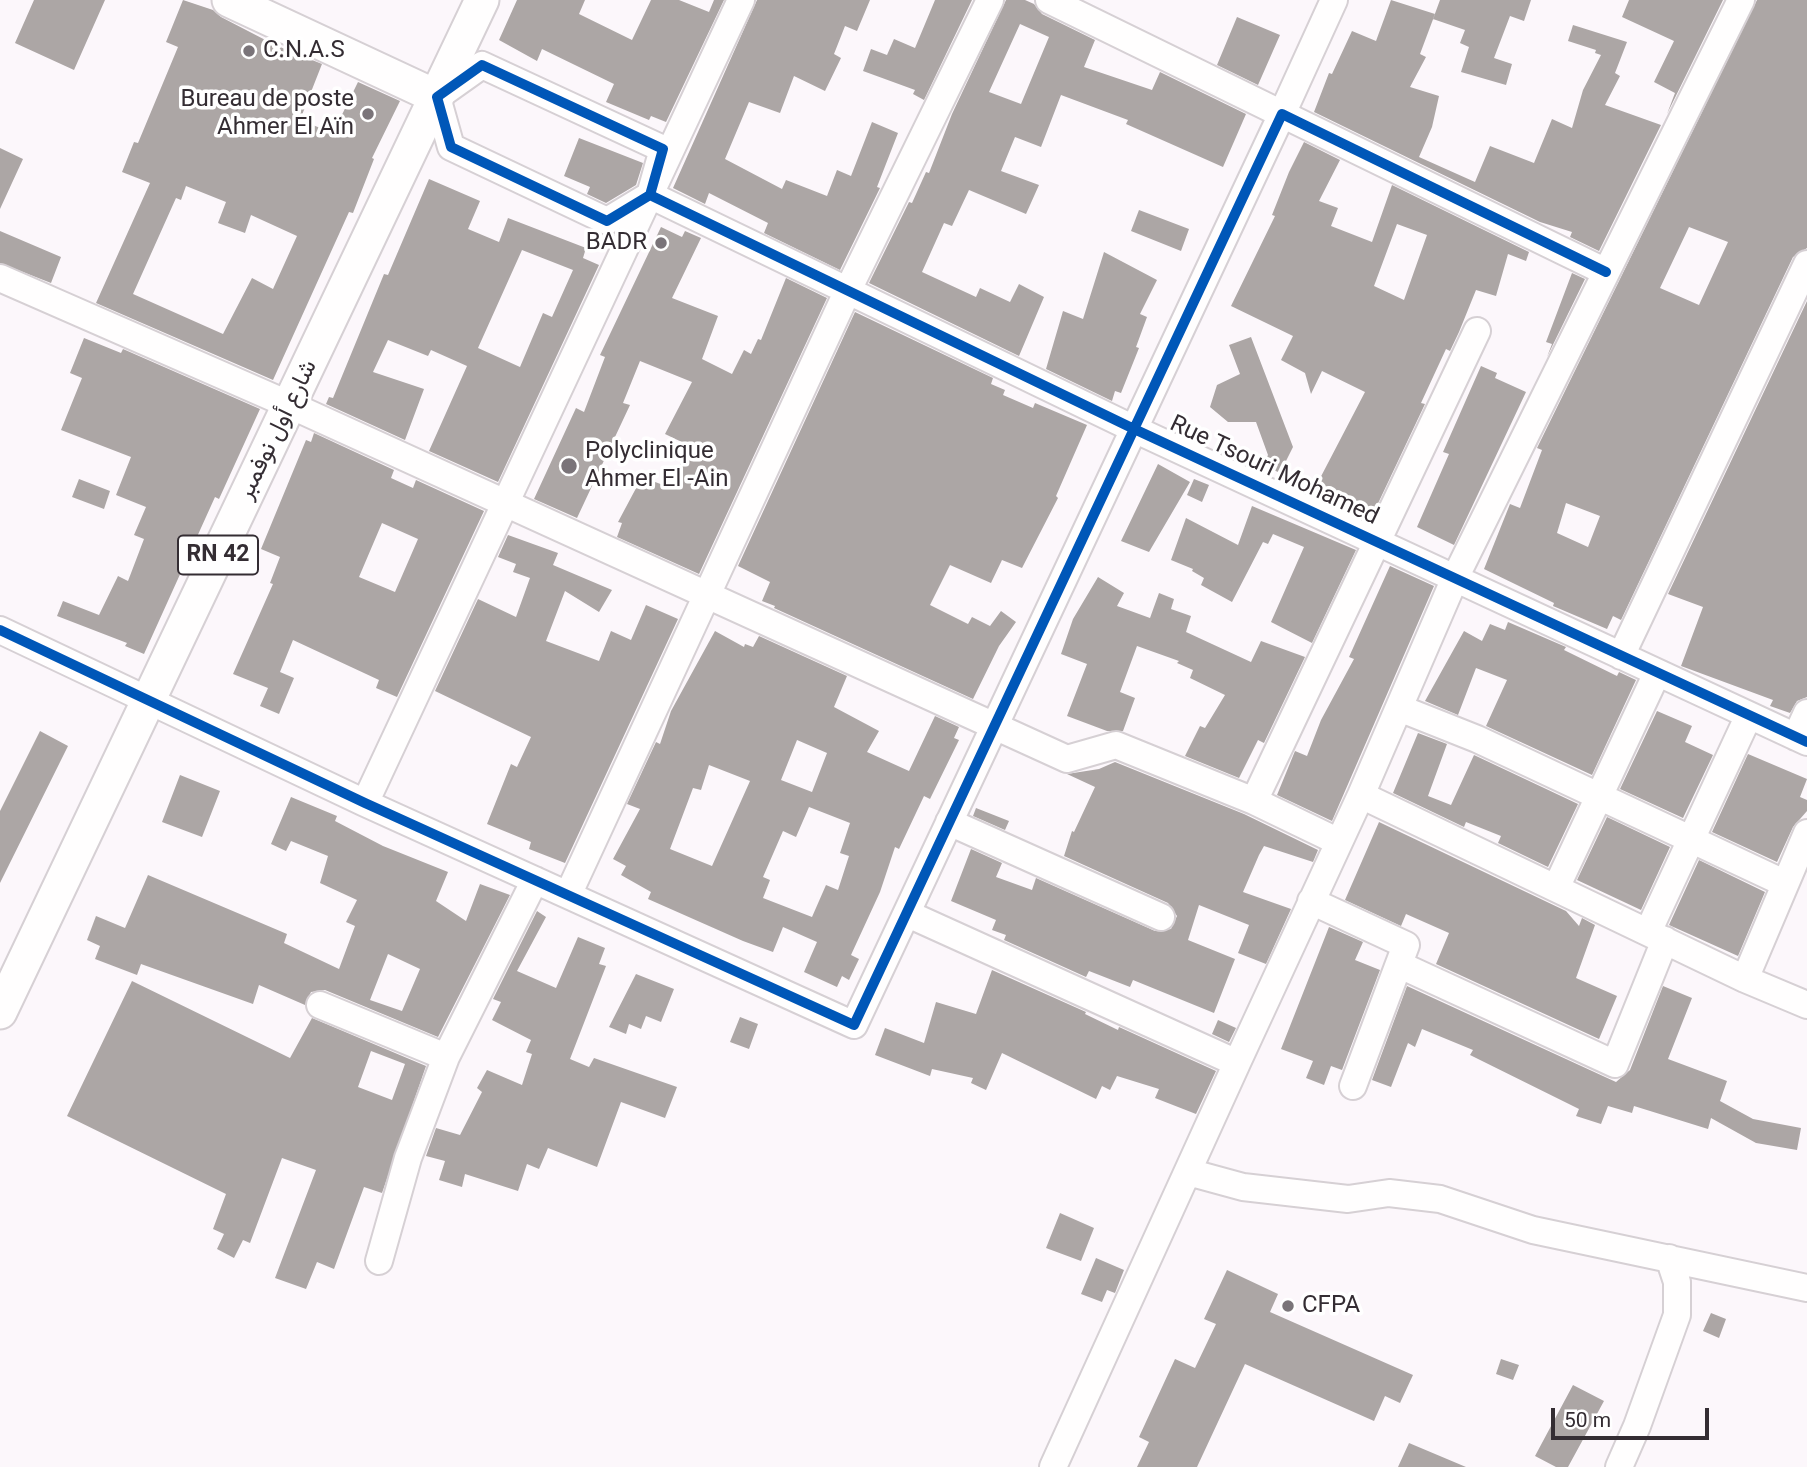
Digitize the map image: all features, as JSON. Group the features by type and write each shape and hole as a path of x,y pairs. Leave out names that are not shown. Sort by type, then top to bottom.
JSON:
{"main road":[{"path":"229,0 437,97"},
{"name":"شارع أول نوفمبر","path":"0,1012 482,0"}],"street":[{"path":"365,803 741,0"},
{"path":"568,895 848,290 990,0"},
{"path":"1049,0 1606,272"},
{"path":"0,630 365,803 853,1025 908,914 992,727 1334,0"},
{"path":"1053,1467 1361,795 1455,578 1741,0"},
{"path":"482,65 663,149 650,195 607,221 451,147 437,97 482,65"},
{"name":"Rue Tsouri Mohamed","path":"650,195 1132,428 1657,673 1749,715 1803,731"},
{"path":"1621,656 1807,264"},
{"path":"0,278 290,405 992,727 1068,759 1116,745 1254,801 1339,842"},
{"path":"1254,801 1477,331"},
{"path":"1556,888 1657,673"},
{"path":"1399,708 1477,739 1784,883"},
{"path":"1400,965 1615,1064 1691,839 1749,715"},
{"path":"1361,795 1807,1005"},
{"path":"949,822 1161,917"},
{"path":"1745,978 1807,833"},
{"path":"379,1261 408,1158 446,1057 535,880"},
{"path":"1311,901 1406,945 1353,1086"},
{"path":"908,914 1237,1063"},
{"path":"320,1005 446,1057"},
{"path":"1188,1172 1243,1187 1348,1199 1389,1193 1440,1199 1534,1230 1807,1288"},
{"path":"1619,1467 1637,1426 1677,1315 1677,1282 1669,1258"}],"building":[{"path":"34,0 105,0 74,70 15,43"},
{"path":"183,0 213,10 221,17 275,45 322,64 300,120 333,133 358,82 400,101 372,158 374,159 353,213 349,212 273,380 96,303 150,183 122,172 134,142 138,143 178,47 166,42","holes":["186,186 226,202 218,223 245,233 251,215 297,236 273,289 252,278 223,334 133,294 176,198 181,200"]},
{"path":"517,0 585,0 579,14 632,40 651,0 679,0 709,12 714,0 724,0 666,122 651,116 649,120 606,102 614,84 542,49 537,61 499,40"},
{"path":"757,0 870,0 857,31 845,26 834,54 841,58 825,91 794,76 780,113 749,102 725,159 782,189 786,180 827,196 837,170 851,176 872,122 898,133 877,187 880,188 840,270 764,233 768,223 709,193 705,204 673,188"},
{"path":"935,0 972,0 924,100 913,94 915,90 863,71 871,49 887,55 894,39 915,48"},
{"path":"1006,0 1025,0 1034,4 1042,14 1095,40 1084,67 1152,90 1160,72 1246,114 1223,167 1126,124 1128,120 1061,95 1041,147 1015,137 1001,171 1039,185 1026,214 969,190 952,226 944,223 922,272 976,297 980,288 1010,302 1019,284 1044,297 1019,356 869,283 909,202 912,203 926,172 929,173 952,114","holes":["1020,24 1049,37 1021,104 989,92"]},
{"path":"1391,0 1435,14 1420,54 1426,57 1410,87 1439,96 1432,127 1419,157 1475,182 1490,146 1534,163 1552,119 1572,128 1583,90 1601,55 1595,53 1596,50 1568,41 1573,25 1627,42 1615,73 1620,76 1605,105 1661,125 1599,251 1570,237 1572,232 1540,222 1314,112 1329,73 1332,74 1352,31 1376,41"},
{"path":"1440,0 1531,0 1524,21 1510,16 1494,58 1512,64 1506,85 1461,72 1469,47 1460,43 1465,30 1433,19"},
{"path":"1629,0 1723,0 1667,114 1675,93 1654,82 1674,41 1622,17"},
{"path":"1757,0 1807,0 1807,248 1793,257 1621,620 1613,616 1607,629 1553,606 1554,603 1484,569 1510,504 1520,508 1542,450 1537,448","holes":["1689,227 1728,242 1699,305 1660,288","1566,503 1600,516 1588,547 1557,533"]},
{"path":"1237,17 1280,35 1258,85 1217,65"},
{"path":"579,138 643,163 636,185 606,203 587,194 590,187 564,176"},
{"path":"1304,142 1340,160 1319,201 1338,208 1331,226 1372,242 1392,185 1529,252 1526,261 1508,254 1496,296 1476,290 1450,351 1446,349 1421,403 1425,404 1373,514 1316,486 1365,392 1322,371 1311,394 1305,373 1281,360 1293,336 1231,306 1275,216 1272,215","holes":["1397,224 1427,235 1404,300 1374,286"]},
{"path":"0,148 23,159 0,209"},
{"path":"429,179 480,201 468,229 499,242 508,218 586,248 583,258 599,265 498,482 429,451 467,366 431,350 428,356 388,340 373,372 424,389 405,440 326,404 329,397 333,398 384,274 388,275","holes":["522,250 573,270 552,317 543,313 520,367 478,348"]},
{"path":"1139,210 1189,229 1181,251 1131,231"},
{"path":"661,227 682,237 685,231 701,238 672,298 718,316 702,359 732,374 744,350 751,354 758,339 761,340 786,278 827,298 699,574 617,537 622,523 618,522 642,477 671,488 688,445 665,434 692,382 640,361 623,403 630,405 577,518 534,499 576,408 584,412 605,357 600,355"},
{"path":"0,231 61,257 51,283 0,263"},
{"path":"1104,252 1157,280 1140,314 1147,317 1136,347 1139,348 1121,393 1115,391 1112,401 1046,369 1063,311 1083,319"},
{"path":"1572,273 1585,279 1547,357 1552,344 1546,342"},
{"path":"1807,301 1807,697 1797,701 1790,713 1770,706 1773,700 1681,666 1703,607 1668,594"},
{"path":"855,312 993,378 991,384 1005,390 1003,395 1033,408 1035,403 1087,425 1056,496 1058,498 1022,568 1002,560 991,583 950,565 930,605 968,624 972,617 990,626 1001,611 1016,622 999,646 973,699 774,608 775,606 762,601 770,582 738,566"},
{"path":"1251,337 1293,447 1280,473 1263,465 1268,455 1256,422 1228,422 1210,407 1217,385 1240,374 1229,345"},
{"path":"84,338 121,353 123,349 260,409 219,499 215,497 144,654 125,646 127,643 57,616 63,601 99,615 118,576 128,581 144,539 134,535 146,507 116,495 131,457 61,430 82,378 70,373"},
{"path":"1481,366 1497,373 1495,378 1526,392 1454,545 1417,527 1449,454 1443,452"},
{"path":"314,433 394,470 391,478 413,488 416,480 484,511 397,697 376,688 379,680 293,640 280,672 294,678 279,714 260,706 268,688 233,674 273,584 270,583 280,557 261,549 306,440 311,442","holes":["382,523 418,539 395,592 359,577"]},
{"path":"1158,464 1190,482 1149,552 1121,541"},
{"path":"79,479 110,491 104,509 72,497"},
{"path":"1194,479 1209,485 1202,502 1187,495"},
{"path":"1252,506 1356,550 1312,643 1271,622 1304,547 1273,534 1268,544 1263,542 1232,602 1201,585 1204,578 1192,571 1193,569 1171,560 1186,518 1238,545"},
{"path":"508,535 558,553 553,565 612,590 599,612 565,591 546,641 599,661 611,631 631,640 646,605 678,619 565,863 529,849 531,842 487,824 511,764 517,767 531,737 435,691 478,599 516,617 530,578 513,572 516,564 498,557"},
{"path":"1390,566 1434,586 1332,821 1277,795 1295,751 1307,756 1321,720 1354,659 1349,657"},
{"path":"1098,577 1124,593 1117,606 1150,618 1159,593 1174,599 1171,609 1191,616 1186,632 1251,662 1261,641 1305,657 1264,743 1258,740 1239,778 1185,756 1200,726 1205,728 1225,695 1190,678 1193,670 1177,663 1179,661 1137,646 1120,692 1135,698 1123,731 1107,731 1067,716 1087,664 1061,654 1073,619"},
{"path":"1508,622 1566,647 1564,650 1617,676 1619,672 1636,680 1592,775 1486,726 1507,680 1476,668 1458,715 1425,701 1464,631 1482,641 1490,624 1505,630"},
{"path":"715,631 744,647 745,644 753,647 759,636 847,676 834,707 879,731 867,752 909,771 935,716 959,727 954,738 959,740 930,799 924,796 899,849 895,847 880,892 851,955 859,959 849,980 842,976 837,987 804,972 817,942 783,927 773,952 648,899 651,892 621,875 626,866 613,859 640,809 627,804 656,742 660,744 671,711","holes":["797,740 827,753 812,792 781,780","709,765 750,781 712,866 670,849 693,788 701,790","809,807 850,823 840,853 849,856 838,890 826,885 812,917 763,898 770,880 763,877 783,831 796,837"]},
{"path":"1657,711 1692,726 1685,742 1713,755 1683,818 1620,789"},
{"path":"40,731 68,746 0,883 0,811"},
{"path":"1418,733 1447,744 1428,796 1451,805 1474,755 1578,804 1548,867 1498,843 1501,836 1466,822 1464,827 1393,793"},
{"path":"1748,754 1807,779 1800,797 1807,800 1807,811 1793,827 1777,862 1712,832"},
{"path":"1115,762 1244,814 1318,850 1313,862 1264,846 1259,855 1243,892 1291,909 1266,964 1238,953 1249,925 1199,905 1188,940 1235,959 1214,1013 1133,980 1130,987 1089,971 1086,977 1004,940 1006,935 992,930 996,920 951,901 971,849 1002,863 996,877 1032,890 1036,878 1155,931 1171,929 1177,916 1168,903 1064,856 1072,831 1074,832 1095,787 1067,774 1099,769"},
{"path":"180,775 220,791 202,837 162,822"},
{"path":"291,797 337,816 335,821 383,846 448,872 436,901 466,921 480,884 510,895 438,1037 325,990 311,992 305,1005 259,985 253,1004 141,964 137,975 95,959 100,946 87,940 96,916 125,928 148,875 287,934 284,943 339,969 355,926 346,922 357,900 320,883 328,856 291,841 286,851 271,844","holes":["388,954 420,969 402,1011 370,1000"]},
{"path":"976,808 1009,821 1005,830 973,816"},
{"path":"1607,817 1670,847 1641,910 1577,880"},
{"path":"1379,822 1566,911 1579,926 1582,918 1595,925 1576,978 1617,996 1599,1039 1436,964 1449,933 1406,914 1401,926 1345,900"},
{"path":"1699,860 1765,892 1738,956 1669,925"},
{"path":"537,911 546,917 517,971 556,988 578,937 605,948 599,964 606,966 570,1059 589,1067 594,1058 677,1087 665,1118 621,1102 597,1167 548,1148 539,1169 527,1164 518,1191 465,1174 462,1187 439,1180 445,1161 426,1156 436,1128 460,1135 482,1092 477,1088 487,1070 522,1085 532,1054 526,1052 531,1040 492,1020 501,1002 493,999"},
{"path":"1329,927 1363,942 1355,960 1380,970 1342,1070 1331,1066 1324,1085 1306,1078 1313,1061 1281,1049"},
{"path":"992,970 1086,1012 1085,1014 1118,1030 1119,1027 1216,1071 1196,1114 1155,1098 1159,1089 1117,1076 1110,1090 1102,1086 1096,1099 1002,1053 986,1090 971,1083 973,1078 932,1069 930,1076 875,1055 885,1028 924,1043 936,1002 976,1014"},
{"path":"636,974 674,989 661,1022 646,1016 641,1029 629,1024 626,1034 609,1027"},
{"path":"132,981 290,1058 312,1018 426,1066 382,1193 364,1187 334,1269 317,1262 306,1289 275,1278 316,1170 282,1158 250,1243 243,1240 234,1258 217,1249 224,1234 213,1229 226,1194 67,1116","holes":["371,1051 405,1064 392,1100 358,1087"]},
{"path":"1407,986 1616,1082 1630,1070 1663,986 1692,998 1668,1059 1727,1081 1720,1101 1753,1119 1801,1128 1797,1150 1756,1143 1711,1118 1708,1129 1634,1106 1632,1113 1608,1106 1601,1124 1576,1116 1579,1109 1470,1055 1473,1050 1422,1029 1415,1047 1408,1043 1391,1087 1372,1080"},
{"path":"740,1017 758,1024 749,1049 730,1042"},
{"path":"1218,1020 1236,1028 1229,1042 1212,1034"},
{"path":"1060,1213 1094,1228 1081,1261 1046,1248"},
{"path":"1096,1258 1124,1270 1115,1293 1107,1290 1102,1302 1081,1294"},
{"path":"1227,1270 1278,1294 1270,1312 1413,1375 1400,1403 1385,1396 1374,1421 1245,1364 1197,1467 1137,1467 1149,1442 1139,1437 1175,1359 1195,1368 1216,1324 1204,1319"},
{"path":"1711,1313 1726,1319 1719,1338 1703,1331"},
{"path":"1501,1359 1519,1365 1513,1380 1496,1374"},
{"path":"1573,1385 1604,1401 1568,1467 1556,1467 1535,1456"},
{"path":"1409,1443 1466,1467 1398,1467"}],"cycle path":[{"path":"650,195 607,221 451,147 437,97 482,65 663,149 650,195 1132,428 1807,742"},
{"path":"0,630 365,803 854,1025 1282,114 1606,272"}],"place":[{"name":"C.N.A.S","path":"249,51"},
{"name":"Bureau de poste Ahmer El Aïn","path":"368,114"},
{"name":"BADR","path":"661,243"},
{"name":"Polyclinique Ahmer El -Ain","path":"569,466"},
{"name":"CFPA","path":"1288,1306"}]}
